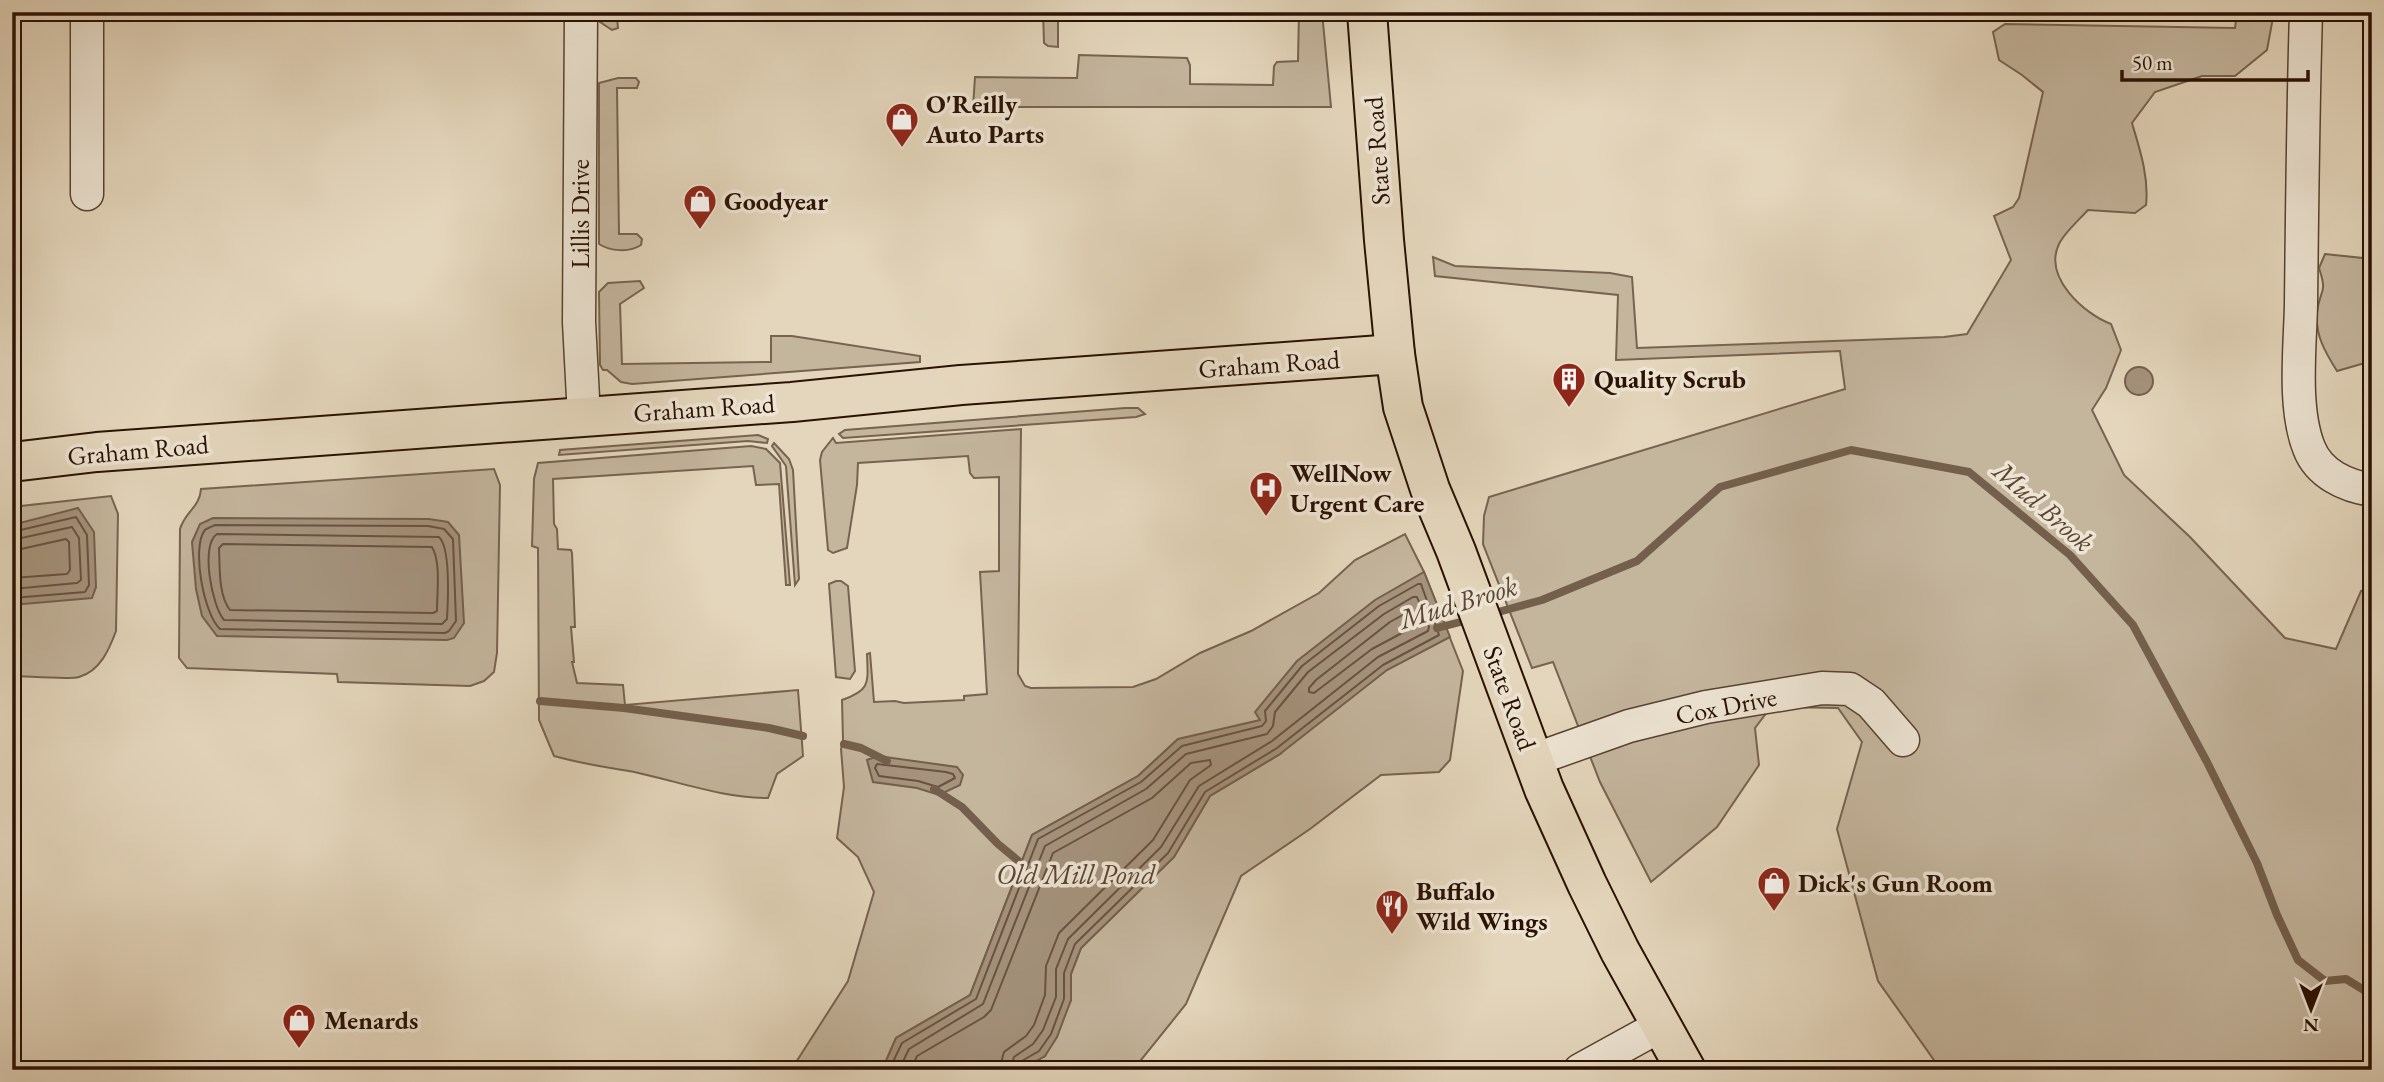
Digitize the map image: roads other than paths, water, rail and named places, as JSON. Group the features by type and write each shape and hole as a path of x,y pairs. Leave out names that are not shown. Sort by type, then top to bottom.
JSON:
{"main road":[{"name":"State Road","path":"1367,12 1380,191 1395,354 1403,407 1430,489 1456,551 1533,760 1587,884 1660,1026 1686,1070"},
{"name":"Graham Road","path":"12,462 97,452 792,402 961,385 1395,354"}],"street":[{"path":"86,12 86,194"},
{"name":"Lillis Drive","path":"581,12 579,322 583,416"},
{"path":"2306,12 2302,152 2303,429 2309,450 2322,469 2341,481 2372,490"},
{"name":"Cox Drive","path":"1533,760 1642,723 1706,707 1822,688 1850,689 1871,703 1903,740"},
{"path":"1580,1070 1660,1026"}],"water":[{"path":"2139,367 2149,371 2153,381 2149,391 2139,395 2129,391 2125,381 2129,371"},
{"path":"78,508 94,532 96,587 92,598 12,605 12,525"},
{"path":"213,518 429,519 448,522 459,535 464,623 454,638 447,640 217,636 202,616 196,589 192,542 200,524"},
{"name":"Old Mill Pond","path":"1424,572 1450,637 1387,670 1280,754 1210,796 1174,857 1081,948 1071,974 1071,1000 1057,1037 1045,1056 1020,1070 882,1070 896,1038 970,995 1032,835 1138,776 1178,739 1260,720 1255,712 1297,661 1375,600"},
{"path":"878,756 957,767 963,775 960,785 939,795 917,788 873,782 867,760"}],"waterway":[{"name":"Mud Brook","path":"1491,614 1542,600 1637,561 1720,487 1851,450 1969,472 2070,555 2133,625 2207,762 2257,863 2298,960 2325,981 2346,979 2372,995"},
{"name":"Mud Brook","path":"1437,628 1472,619"},
{"path":"540,701 624,708 769,728 803,736"},
{"path":"844,744 861,748 887,761"},
{"path":"934,789 962,807 1021,863"}],"place":[{"name":"O'Reilly Auto Parts","path":"902,149"},
{"name":"Goodyear","path":"700,231"},
{"name":"Quality Scrub","path":"1569,409"},
{"name":"WellNow Urgent Care","path":"1266,518"},
{"name":"Dick's Gun Room","path":"1774,913"},
{"name":"Buffalo Wild Wings","path":"1392,936"},
{"name":"Menards","path":"299,1050"}]}
